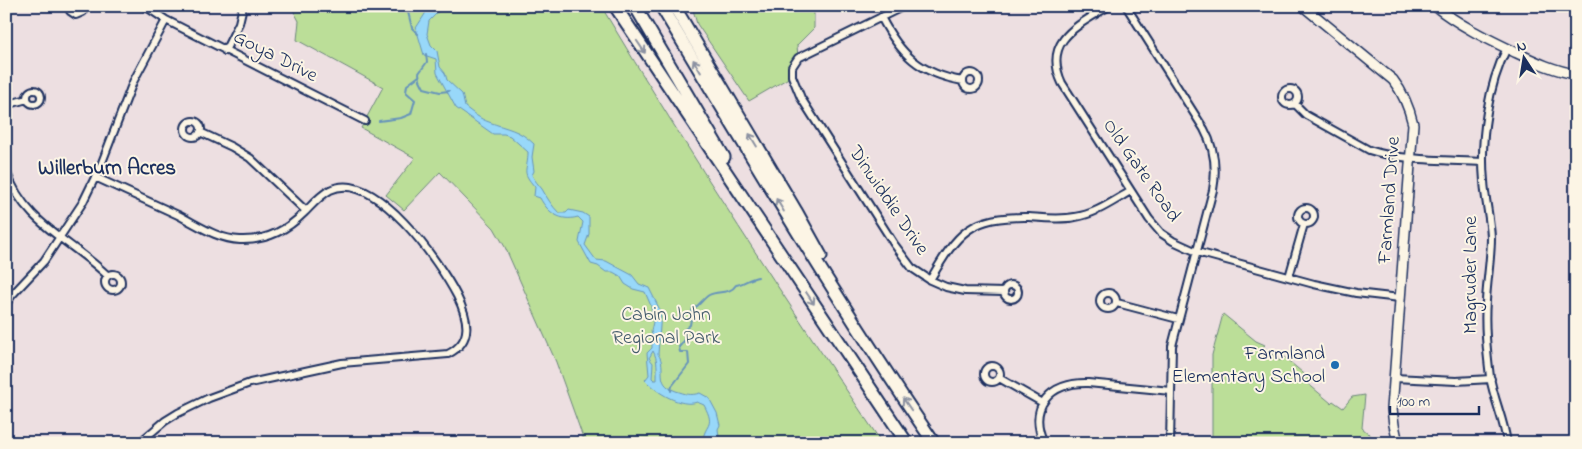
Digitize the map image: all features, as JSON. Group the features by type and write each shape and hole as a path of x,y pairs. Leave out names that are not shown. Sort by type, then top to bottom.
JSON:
{"highway":[{"path":"615,6 907,443"},
{"path":"635,6 783,257"},
{"path":"661,6 787,216 881,365 934,443"},
{"path":"674,6 796,212 881,365"}],"street":[{"path":"69,6 70,11 76,15 82,12 84,6"},
{"name":"Goya Drive","path":"146,6 166,20 364,121"},
{"path":"226,51 239,23 243,6"},
{"path":"904,6 881,17 891,38 898,47 918,64 941,75 963,81"},
{"name":"Old Gate Road","path":"1110,6 1065,36 1058,51 1057,68 1062,83 1149,219 1161,233 1179,245 1197,252 1356,293 1400,298"},
{"path":"1126,6 1204,130 1213,151 1215,163 1214,183 1172,346 1170,443"},
{"name":"Farmland Drive","path":"1303,6 1393,80 1403,93 1413,124 1392,409 1398,443"},
{"path":"1435,6 1469,30 1548,67 1576,74"},
{"name":"Dinwiddie Drive","path":"881,17 798,58 792,67 792,76 809,113 894,244 912,268 930,280 955,289 1004,292"},
{"path":"6,304 44,261 83,202 133,82 166,20"},
{"name":"Magruder Lane","path":"1507,48 1494,78 1482,162 1491,235 1485,321 1490,379 1505,429 1507,443"},
{"path":"6,105 27,99"},
{"path":"1295,104 1306,115 1369,150 1387,155 1482,162"},
{"path":"200,132 250,158 306,210"},
{"path":"6,170 14,190 33,216 60,239 87,256 108,276"},
{"path":"95,177 180,216 217,236 233,240 249,240 273,235 288,226 317,199 339,187 363,191 371,195 403,222 424,244 449,281 465,312 467,321 466,331 459,347 448,354 342,363 250,383 178,412 139,443"},
{"path":"6,194 14,190"},
{"path":"930,280 950,247 972,227 990,220 1011,217 1063,218 1084,215 1096,211 1131,191"},
{"path":"1289,277 1304,224"},
{"path":"1116,303 1178,320"},
{"path":"999,378 1043,403"},
{"path":"1394,378 1456,381 1490,379"},
{"path":"1044,443 1040,434 1039,422 1043,403 1063,386 1075,383 1170,391"}],"green space":[{"name":"Cabin John Regional Park","path":"291,6 601,6 739,226 882,443 585,443 556,362 505,247 494,228 440,172 404,210 386,195 415,158 361,128 383,87 297,40 299,21"},
{"path":"692,6 814,6 814,28 797,45 798,58 792,76 749,101 697,24"},
{"path":"1223,314 1256,341 1265,345 1263,347 1280,361 1284,357 1309,378 1306,382 1331,403 1333,401 1343,408 1352,397 1365,395 1362,428 1380,443 1212,443 1212,355"}],"water":[{"path":"427,6 439,6 438,12 429,21 427,34 431,45 437,51 440,67 445,73 447,80 462,94 465,107 486,121 518,132 534,144 532,157 534,171 532,175 554,208 559,213 566,213 569,210 583,213 589,217 589,234 585,245 596,260 606,261 632,275 639,284 649,288 661,312 658,354 661,359 662,375 665,384 669,388 685,394 700,393 709,398 717,413 720,425 718,429 719,437 708,443 703,443 709,422 708,413 704,405 697,402 684,403 676,401 662,394 645,380 649,375 647,353 652,348 651,331 653,322 651,306 645,292 633,289 625,284 620,276 613,272 606,272 598,266 591,264 579,242 583,222 578,217 566,218 556,215 547,208 540,198 534,196 535,187 526,174 528,152 510,136 493,134 456,108 437,73 436,59 424,55 416,28 425,14","holes":["653,351 657,365 657,380 652,378 653,363 649,358"]}],"waterway":[{"path":"405,6 412,28 418,34"},
{"path":"426,54 427,62 419,73 424,88 440,92 449,91"},
{"path":"379,121 401,118 411,114 415,100 406,92 407,85 419,76"},
{"path":"671,391 672,386 689,364 688,352 680,352 679,347 684,341 684,330 690,325 693,307 696,307 709,295 731,290 736,285 758,277"}],"place":[{"name":"Farmland Elementary School","path":"1335,365"}],"district":[{"name":"Willerburn Acres","path":"107,169"}]}
